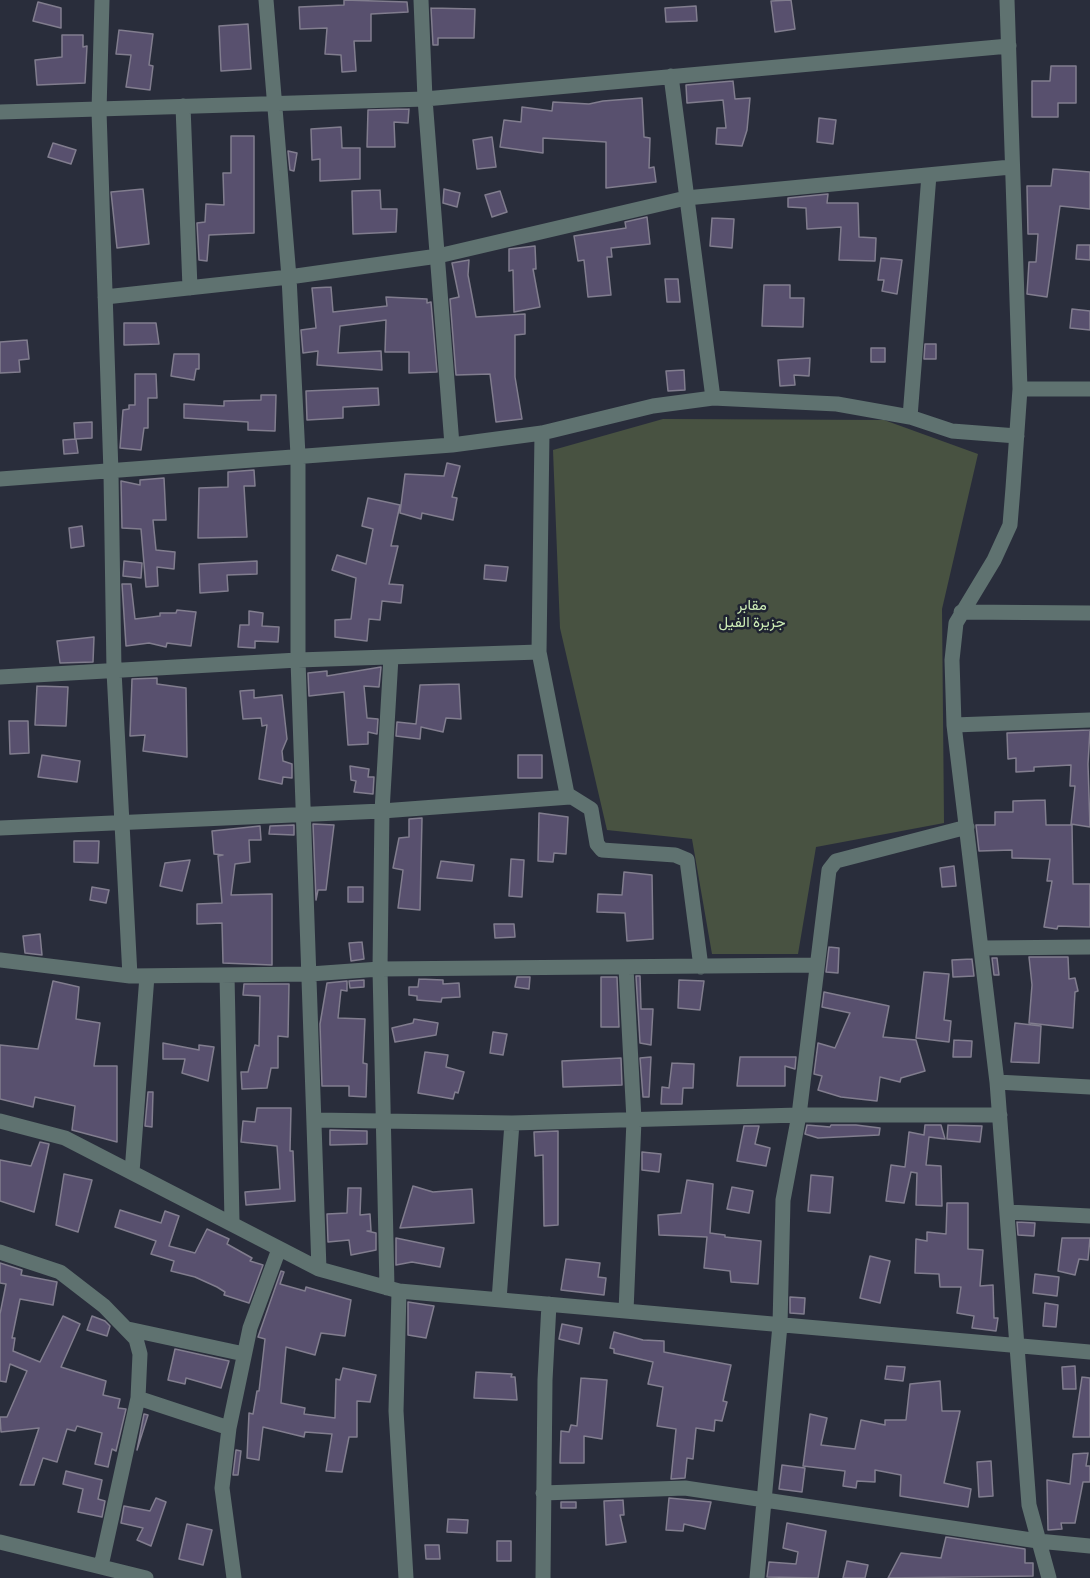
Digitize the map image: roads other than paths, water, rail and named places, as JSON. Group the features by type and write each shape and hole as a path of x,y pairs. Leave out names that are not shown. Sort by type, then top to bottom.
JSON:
{"street":[{"path":"102,0 99,111 111,473 114,671 120,822 130,976"},
{"path":"266,0 289,278 298,456 298,660 319,1269"},
{"path":"421,0 425,99 452,446"},
{"path":"1007,0 1020,390 1017,436 1010,525 994,560 961,612 953,636 954,725 983,948 997,1082 1029,1505 1049,1578"},
{"path":"0,112 99,111 183,106 425,99 1009,46"},
{"path":"671,76 713,398"},
{"path":"183,106 190,288"},
{"path":"105,297 289,278 438,256 686,198 1011,167"},
{"path":"910,417 929,175"},
{"path":"1020,390 1090,389"},
{"path":"0,479 111,473 298,456 452,446 542,433 653,406 713,398 837,404 910,417 952,431 1017,436"},
{"path":"542,433 539,652 566,790 570,797 591,809 597,844 602,850 675,855 687,860 701,967"},
{"path":"961,612 1090,613"},
{"path":"0,677 298,660 539,652"},
{"path":"391,657 381,811 380,969 383,1121 406,1578"},
{"path":"954,725 1090,720"},
{"path":"0,828 381,811 570,797"},
{"path":"757,1578 780,1325 783,1200 799,1115 827,877 836,861 967,828"},
{"path":"983,948 1090,947"},
{"path":"0,960 130,976 309,974 380,969 815,965"},
{"path":"626,968 634,1120 626,1311"},
{"path":"227,975 232,1222"},
{"path":"132,1172 147,976"},
{"path":"997,1082 1090,1087"},
{"path":"315,1120 512,1123 799,1115 1000,1115"},
{"path":"0,1121 65,1138 232,1222 319,1269 393,1289 1090,1352"},
{"path":"499,1300 512,1123"},
{"path":"1008,1212 1090,1216"},
{"path":"234,1578 222,1488 229,1428 244,1354 256,1311 279,1249"},
{"path":"0,1252 60,1272 104,1306 136,1339 140,1354 138,1398 101,1566"},
{"path":"543,1578 543,1493 549,1304"},
{"path":"128,1329 244,1354"},
{"path":"138,1398 229,1428"},
{"path":"543,1493 664,1487 717,1492 764,1501 1038,1541 1090,1546"},
{"path":"0,1542 146,1578"}],"park label":[{"name":"مقابر جزيرة الفيل","path":"752,614"}]}
